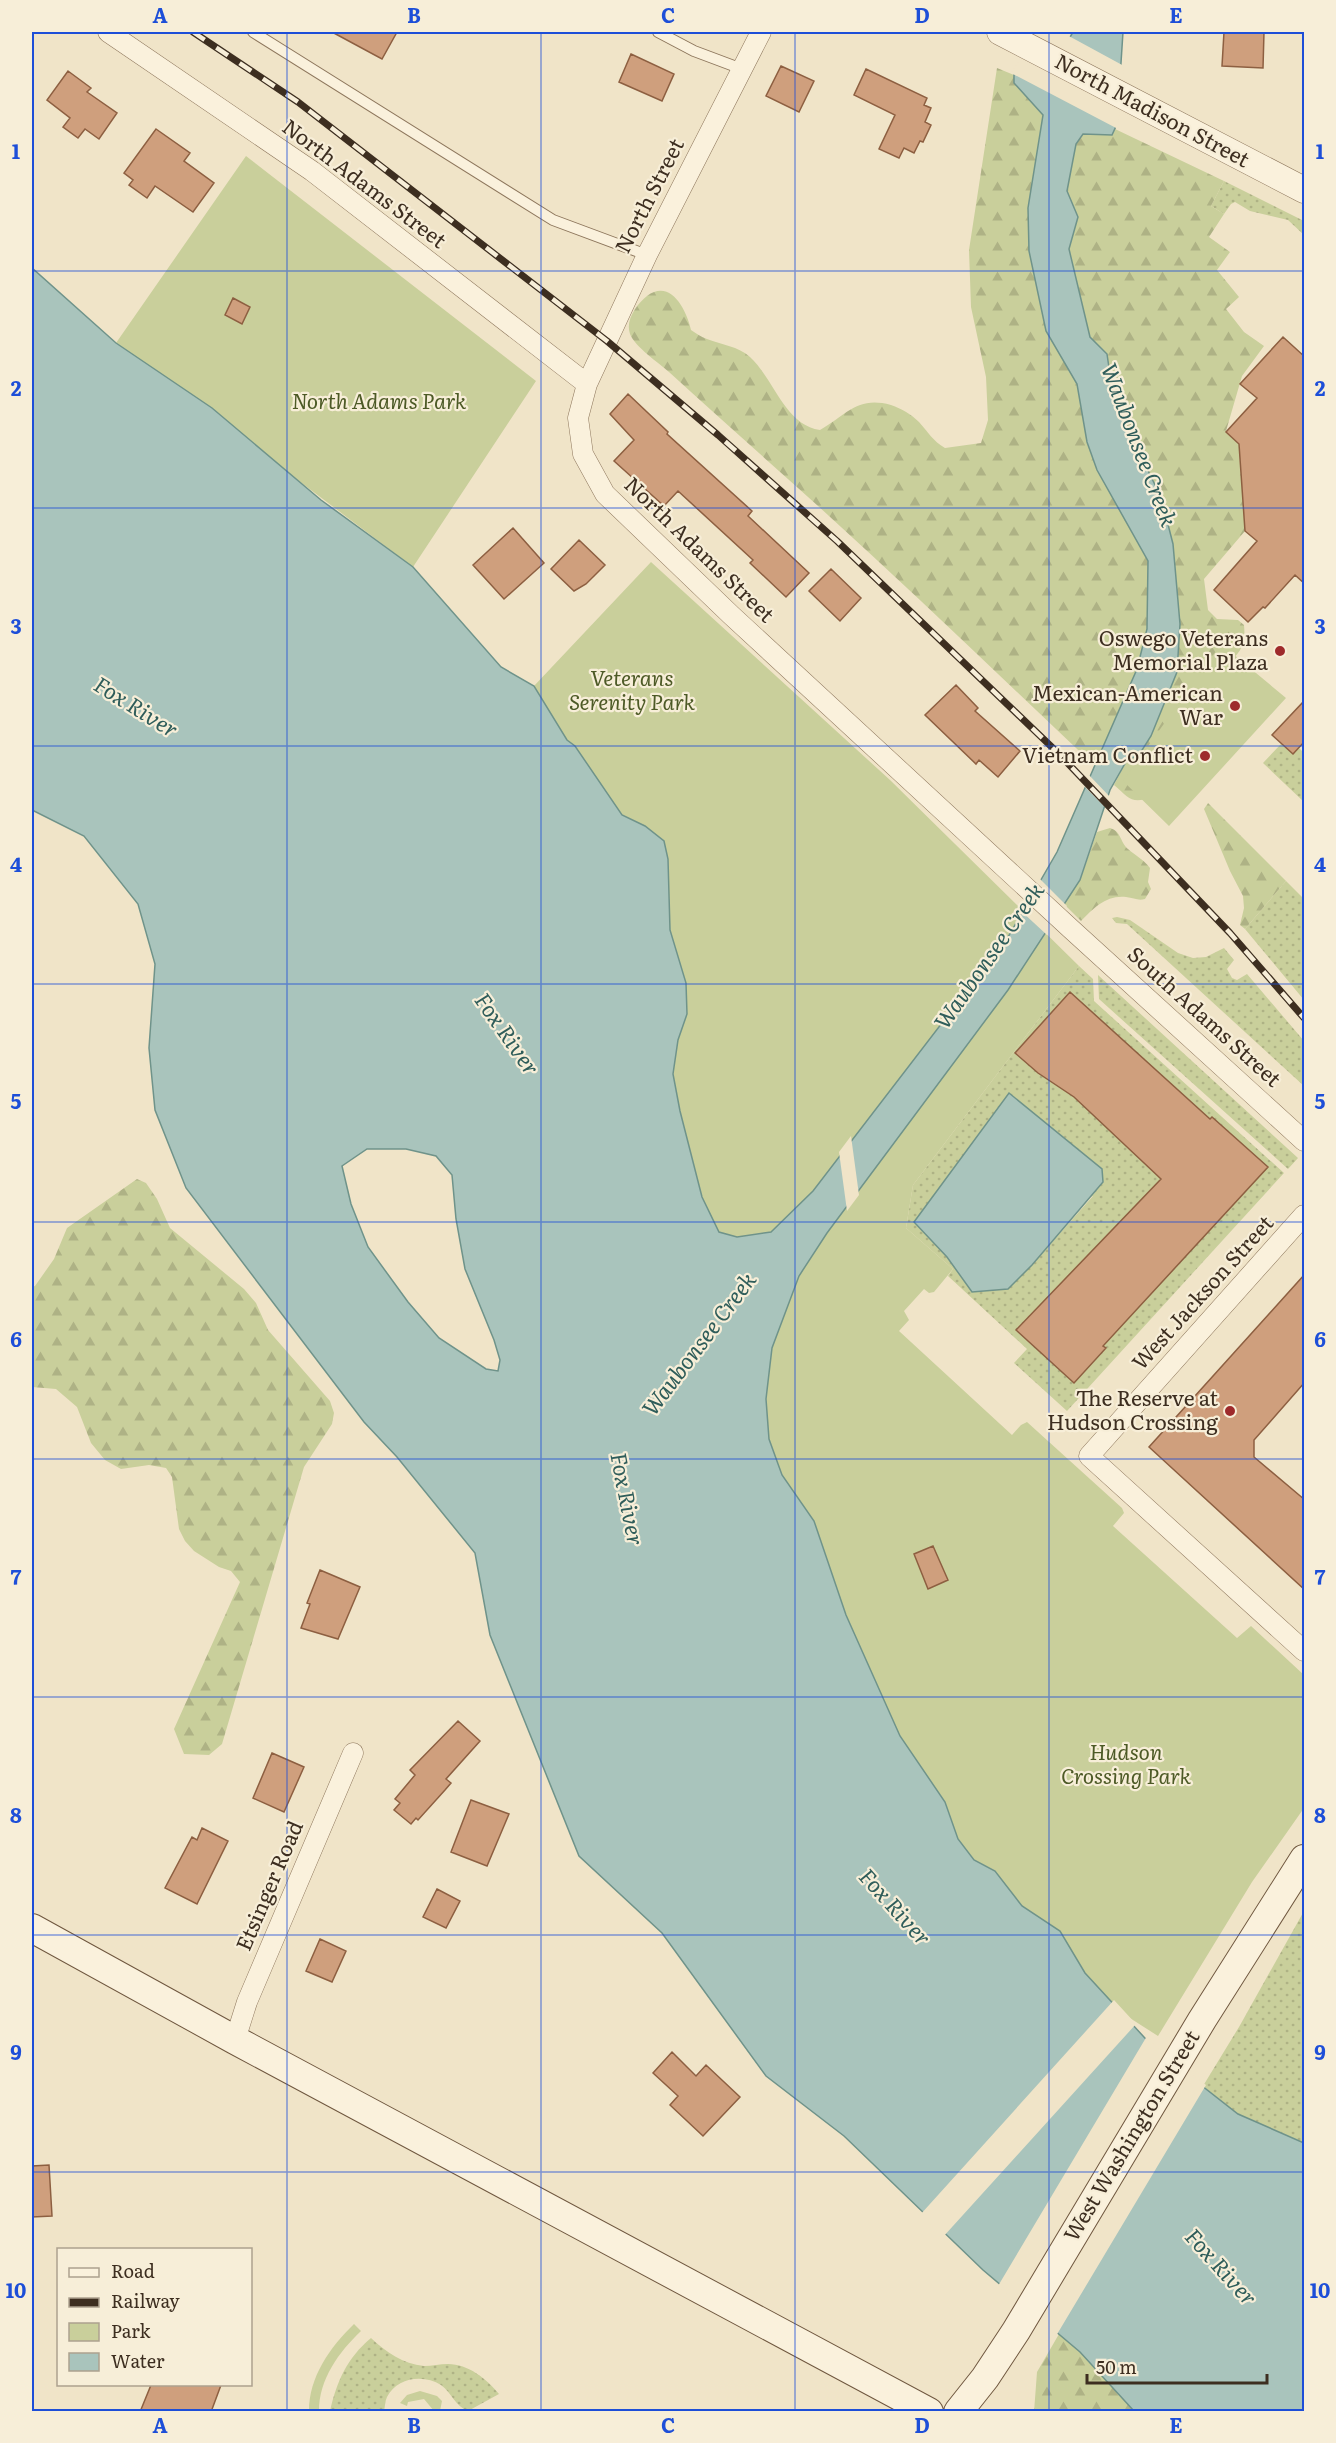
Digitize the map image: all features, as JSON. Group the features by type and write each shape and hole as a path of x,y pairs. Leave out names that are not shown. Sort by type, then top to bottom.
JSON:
{"main road":[{"name":"West Washington Street","path":"958,2412 985,2378 1016,2331 1202,2020 1305,1859"},
{"path":"32,1928 235,2040 929,2412"}],"street":[{"name":"North Adams Street","path":"108,32 312,171 587,384 578,418 583,454 605,494 731,615 1071,929"},
{"name":"North Street","path":"587,384 647,255 761,32"},
{"name":"North Madison Street","path":"1001,32 1305,190"},
{"name":"South Adams Street","path":"1071,929 1305,1141"},
{"name":"West Jackson Street","path":"1305,1215 1089,1456 1305,1651"},
{"name":"Etsinger Road","path":"235,2040 247,2002 353,1753"}],"lane":[{"path":"253,32 552,220 647,255"},
{"path":"658,32 694,51 742,69"}],"green space":[{"path":"997,68 1014,75 1014,83 1043,115 1028,208 1029,251 1046,331 1077,384 1087,442 1097,470 1148,561 1147,629 1137,669 1095,766 852,537 642,349 633,339 629,329 629,323 639,303 647,296 663,291 670,294 682,306 691,330 705,338 740,350 750,357 789,411 808,426 820,430 853,408 879,403 891,405 910,414 945,448 981,443 988,420 986,377 971,307 969,250"},
{"path":"1115,129 1224,181 1211,206 1224,214 1209,237 1230,252 1217,270 1239,297 1226,309 1244,332 1264,346 1242,376 1226,431 1239,444 1245,531 1204,579 1208,610 1217,619 1238,620 1244,625 1243,644 1235,657 1224,665 1154,796 1141,800 1128,797 1114,785 1127,760 1139,755 1151,736 1177,672 1180,624 1173,544 1161,497 1114,402 1107,354 1090,337 1069,249 1078,217 1067,191 1076,144 1083,134 1112,135"},
{"name":"North Adams Park","path":"246,156 536,381 413,567 116,343"},
{"path":"1224,181 1304,221 1304,235 1288,220 1250,211 1235,202 1224,214 1211,206"},
{"name":"Hudson Crossing Park","path":"651,562 890,780 1079,966 913,1185 906,1228 953,1269 934,1292 929,1293 924,1289 904,1311 909,1320 899,1331 1012,1435 1027,1422 1122,1508 1124,1513 1113,1526 1237,1638 1251,1626 1304,1675 1304,1808 1252,1882 1158,2036 1122,2013 1085,1973 1060,1931 1022,1906 995,1871 974,1860 958,1839 945,1802 900,1736 846,1615 814,1521 782,1475 769,1439 766,1399 772,1348 702,1197 673,1074 678,1040 687,1014 686,983 670,930 668,859 645,826 622,815 575,746 567,740 534,686"},
{"path":"1221,644 1286,698 1169,826 1123,781"},
{"path":"1281,744 1293,754 1299,748 1304,751 1304,802 1263,763"},
{"path":"1208,803 1286,881 1245,929 1240,925 1244,908 1243,896 1204,809"},
{"path":"1114,829 1128,849 1150,868 1148,882 1151,889 1145,899 1119,897 1106,900 1081,921 1064,904 1080,880 1097,832"},
{"path":"1286,881 1304,899 1304,1000 1245,929"},
{"path":"1112,918 1130,920 1178,953 1193,958 1206,957 1224,948 1234,960 1227,969 1232,978 1237,980 1247,974 1304,1041 1304,1086 1127,924 1116,923"},
{"path":"1079,966 1093,979 1094,1001 1284,1173 1067,1411 1014,1363 1027,1349 948,1276 953,1269 906,1228 913,1185","holes":["1093,1196 1032,1265 1007,1289 972,1292 947,1257"]},
{"path":"1098,975 1298,1158 1288,1169 1099,999"},
{"path":"137,1179 146,1183 157,1199 170,1228 244,1289 256,1303 268,1330 330,1401 334,1413 332,1424 304,1467 222,1744 209,1755 184,1754 174,1729 240,1582 231,1571 219,1567 194,1551 185,1541 179,1529 172,1477 166,1468 149,1465 121,1469 105,1460 91,1443 77,1407 56,1389 32,1387 32,1287 54,1259 67,1228"},
{"path":"1304,1911 1304,2143 1238,2114 1203,2086"},
{"path":"354,2324 361,2331 338,2357 326,2377 319,2411 309,2411 313,2386 322,2363"},
{"path":"1059,2334 1080,2352 1134,2411 1034,2412 1037,2372"},
{"path":"371,2338 389,2352 409,2363 424,2366 455,2365 470,2370 483,2378 499,2394 468,2411 460,2406 441,2385 427,2379 411,2379 391,2390 386,2399 384,2411 330,2411 336,2390 349,2362"},
{"path":"420,2391 437,2396 442,2401 440,2411 434,2411 424,2399 408,2402 407,2406 400,2403 407,2395"}],"water":[{"path":"1073,32 1123,32 1117,124 1112,135 1083,134 1076,144 1067,191 1078,217 1069,249 1090,337 1107,354 1114,402 1161,497 1173,544 1180,624 1177,672 1151,736 1139,755 1127,760 1110,790 1080,880 1008,990 827,1233 799,1276 772,1348 766,1399 769,1439 782,1475 814,1521 846,1615 900,1736 945,1802 958,1839 974,1860 995,1871 1022,1906 1060,1931 1085,1973 1155,2049 1238,2114 1304,2143 1304,2411 1134,2411 1080,2352 983,2270 844,2136 766,2076 662,1933 579,1856 490,1635 475,1553 397,1457 364,1422 186,1188 155,1110 149,1048 155,964 138,904 84,836 32,810 32,268 116,343 212,408 321,500 413,567 501,667 534,686 567,740 575,746 622,815 645,826 664,841 668,859 670,930 686,983 687,1014 678,1040 673,1074 702,1197 719,1232 737,1237 771,1232 813,1191 1008,937 1057,852 1137,669 1147,629 1148,561 1097,470 1087,442 1077,384 1046,331 1029,251 1028,208 1043,115 1014,83 1014,75 1029,52 1066,44","holes":["367,1149 406,1149 436,1156 452,1175 456,1219 465,1269 494,1340 500,1360 498,1371 486,1369 439,1338 408,1302 368,1247 351,1204 342,1166"]},
{"path":"1009,1093 1102,1169 1103,1182 1032,1265 1008,1289 972,1292 947,1257 914,1222"}],"pier":[{"path":"1067,35 1124,66 1118,129 1011,73 1027,49 1053,45 1064,41"},
{"path":"1088,774 1111,798 1107,809 1083,785"},
{"path":"1039,878 1067,906 1047,935 1020,910"},
{"path":"851,1136 859,1195 847,1211 839,1152"},
{"path":"1114,2000 1136,2024 943,2237 920,2215"},
{"path":"1147,2036 1157,2047 1206,2085 1056,2336 998,2286"}],"building":[{"path":"332,32 397,32 382,59"},
{"path":"1224,32 1264,32 1263,68 1222,66"},
{"path":"631,54 674,74 662,101 619,82"},
{"path":"781,66 814,81 799,112 766,96"},
{"path":"866,69 927,98 924,105 931,108 925,122 931,125 923,142 920,141 914,153 904,148 899,158 879,149 895,115 854,95"},
{"path":"68,71 91,88 87,92 117,113 99,139 85,129 78,138 63,127 70,118 47,100"},
{"path":"156,129 190,153 184,161 214,183 193,212 155,186 147,198 129,185 133,180 124,173"},
{"path":"233,298 250,307 242,324 225,315"},
{"path":"1283,337 1305,357 1305,584 1295,575 1265,608 1263,607 1248,622 1214,590 1257,541 1245,531 1239,444 1226,432 1257,398 1240,384"},
{"path":"628,394 668,432 667,434 752,511 748,516 809,573 786,597 750,563 753,560 678,491 664,506 614,461 634,440 610,414"},
{"path":"513,528 544,563 504,599 473,565"},
{"path":"579,540 605,565 586,584 574,591 551,569"},
{"path":"831,569 861,598 840,621 809,591"},
{"path":"956,685 978,708 975,711 1020,751 998,777 979,760 976,764 925,715"},
{"path":"1305,700 1305,741 1293,754 1272,735"},
{"path":"1070,992 1210,1119 1212,1117 1268,1167 1103,1346 1106,1348 1074,1383 1016,1330 1161,1179 1074,1097 1038,1073 1015,1053"},
{"name":"The Reserve at Hudson Crossing","path":"1305,1274 1305,1382 1254,1440 1254,1457 1305,1500 1305,1590 1149,1447"},
{"path":"933,1546 948,1580 928,1589 914,1554"},
{"path":"320,1570 360,1587 338,1639 301,1628 310,1604 307,1603"},
{"path":"458,1721 480,1741 446,1779 451,1783 418,1820 416,1818 411,1824 394,1810 400,1803 395,1799 415,1775 410,1770"},
{"path":"272,1753 304,1767 284,1812 253,1798"},
{"path":"471,1800 509,1814 487,1866 451,1852"},
{"path":"202,1828 228,1841 197,1904 165,1888 192,1837 197,1840"},
{"path":"437,1889 460,1901 446,1928 423,1917"},
{"path":"320,1939 346,1951 332,1982 306,1971"},
{"path":"672,2052 696,2076 706,2065 740,2097 703,2136 670,2105 678,2096 653,2073"},
{"path":"49,2165 52,2216 32,2217 32,2166"},
{"path":"151,2386 221,2386 211,2412 140,2412"}],"railway":[{"path":"193,32 298,102 607,341 718,435 837,541 1057,752 1230,933 1304,1018"}],"place":[{"name":"Oswego Veterans Memorial Plaza","path":"1280,651"},
{"name":"Mexican-American War","path":"1235,706"},
{"name":"Vietnam Conflict","path":"1205,756"},
{"name":"The Reserve at Hudson Crossing","path":"1230,1411"}],"water label":[{"name":"Waubonsee Creek","path":"1139,445"},
{"name":"Fox River","path":"136,707"},
{"name":"Waubonsee Creek","path":"989,956"},
{"name":"Fox River","path":"507,1034"},
{"name":"Waubonsee Creek","path":"699,1344"},
{"name":"Fox River","path":"627,1499"},
{"name":"Fox River","path":"895,1907"},
{"name":"Fox River","path":"1221,2267"}],"park label":[{"name":"Veterans Serenity Park","path":"632,691"}]}
